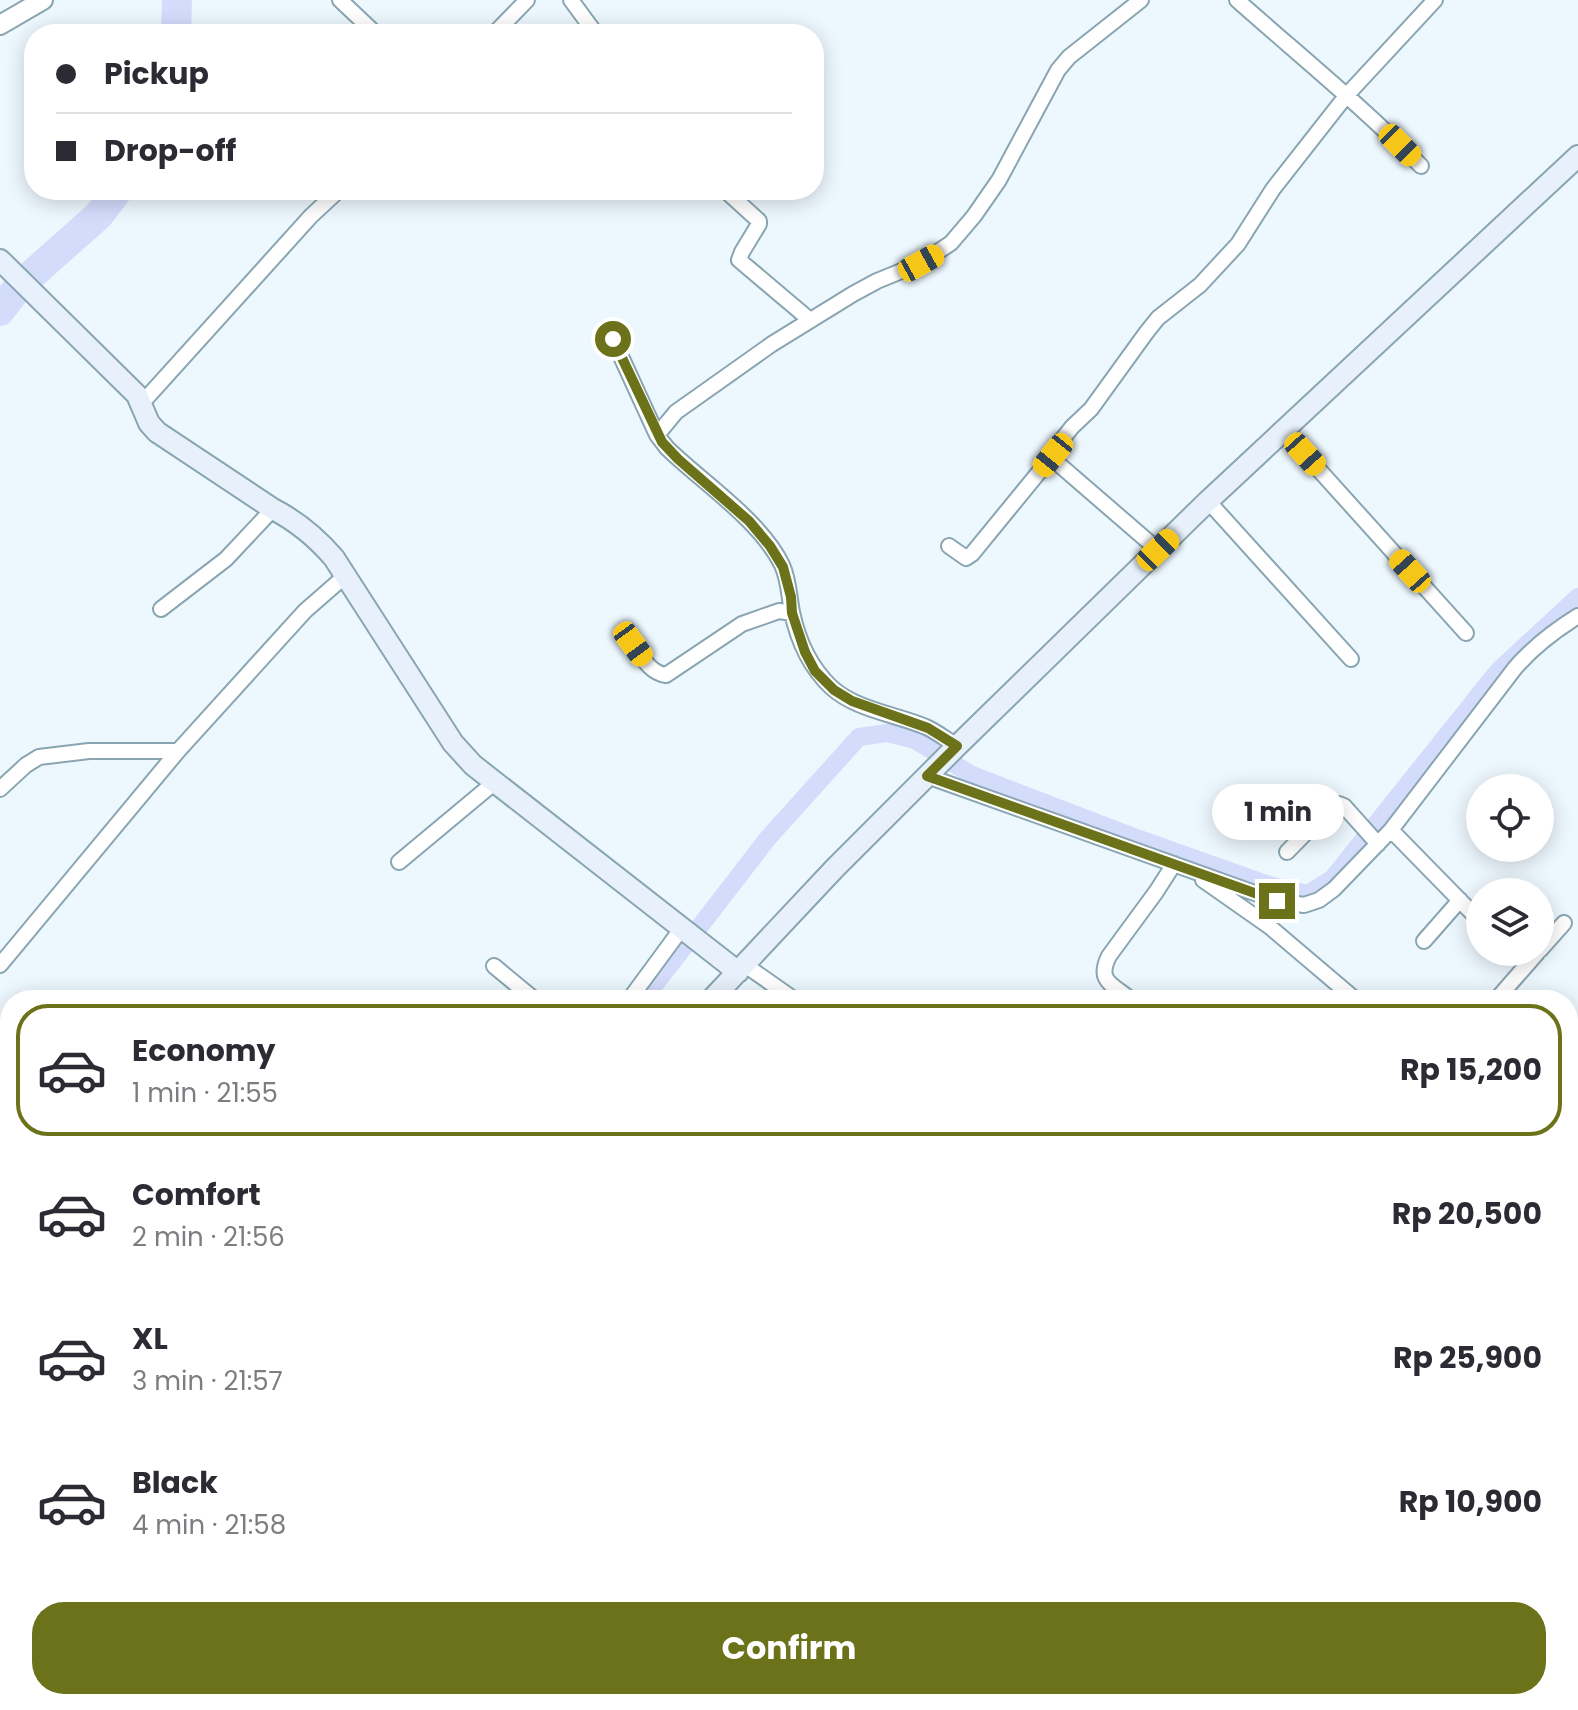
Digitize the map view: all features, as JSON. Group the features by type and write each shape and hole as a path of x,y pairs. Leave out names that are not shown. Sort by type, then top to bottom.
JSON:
{"main road":[{"path":"720,990 835,868 1208,501 1578,156"},
{"path":"0,260 137,395 149,423 157,432 317,538 334,558 453,743 473,765 692,936 741,968"}],"street":[{"path":"3,20 43,0"},
{"path":"504,24 527,0"},
{"path":"571,0 589,24"},
{"path":"657,435 676,412 772,344 865,287 921,263 951,243 999,180 1058,70 1069,57 1141,0"},
{"path":"1237,0 1380,124 1421,166"},
{"path":"1158,550 1058,462 1053,451 1091,409 1158,318 1216,269 1238,244 1273,189 1346,96 1435,0"},
{"path":"348,2 367,24"},
{"path":"142,403 328,200"},
{"path":"736,200 759,221 739,260 810,320"},
{"path":"613,339 657,435 667,448 749,521 783,567 792,613 815,671 834,690 852,701 928,728 954,750"},
{"path":"1284,431 1466,633"},
{"path":"949,546 966,558 972,554 1058,462"},
{"path":"1208,501 1351,659"},
{"path":"161,609 226,559 273,509"},
{"path":"0,965 178,751 305,611 345,576"},
{"path":"633,644 651,668 666,675 742,624 779,611 792,613"},
{"path":"931,772 1277,901 1304,905 1319,900 1334,889 1372,837 1391,830 1529,651 1578,616"},
{"path":"0,789 39,757 89,751 178,751"},
{"path":"399,862 495,782"},
{"path":"1287,852 1333,805 1344,806 1372,837"},
{"path":"1391,830 1466,906"},
{"path":"1180,866 1270,927 1344,990"},
{"path":"1119,990 1105,978 1103,972 1109,956 1180,866"},
{"path":"1424,941 1460,900"},
{"path":"1270,927 1277,901"},
{"path":"1554,934 1564,923"},
{"path":"639,990 692,936"},
{"path":"494,966 523,990"},
{"path":"1505,990 1526,966"},
{"path":"741,968 778,990"}],"waterway":[{"path":"176,24 177,0"},
{"path":"0,311 19,286 99,215 110,200"},
{"path":"651,990 768,838 859,737 887,733 915,740 972,775 1269,885 1308,894 1332,879 1498,671 1578,597"}],"route":[{"path":"613,339 662,442 749,521 783,567 792,613 815,671 834,690 852,701 928,728 957,746 927,776 1277,901"}]}
